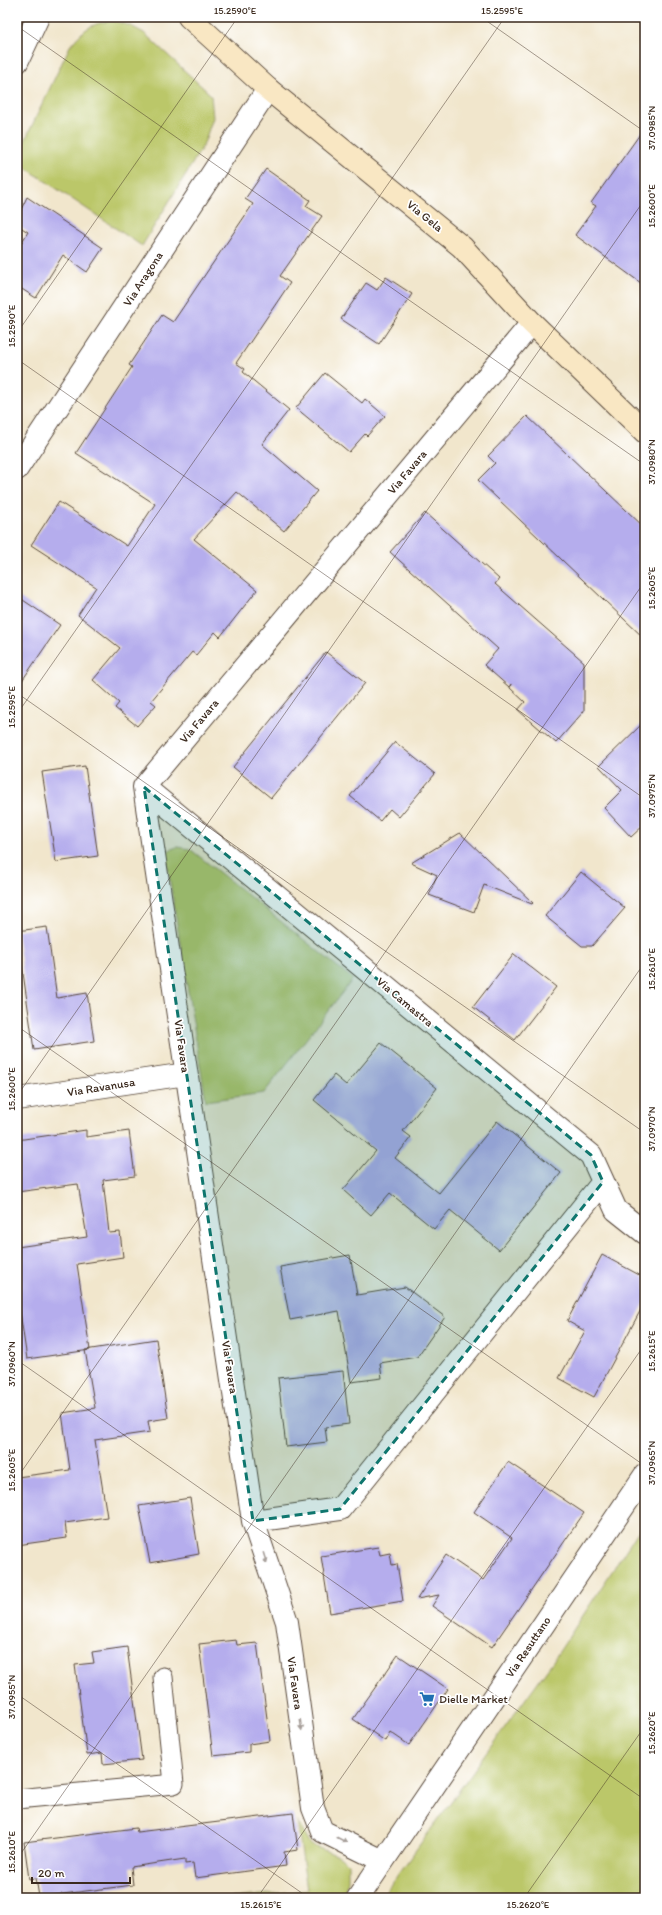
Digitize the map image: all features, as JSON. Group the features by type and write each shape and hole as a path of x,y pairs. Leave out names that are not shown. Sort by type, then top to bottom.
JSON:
{"street":[{"path":"17,62 38,17"},
{"name":"Via Gela","path":"189,17 268,89 462,247 532,323 645,432"},
{"name":"Via Aragona","path":"17,469 268,89"},
{"name":"Via Favara","path":"383,1861 322,1831 313,1808 287,1622 253,1521 144,787 532,323"},
{"name":"Via Camastra","path":"144,787 591,1155 616,1210 645,1233"},
{"name":"Via Ravanusa","path":"17,1099 186,1074"},
{"path":"253,1521 340,1509 603,1182"},
{"name":"Via Resuttano","path":"358,1898 645,1475"}],"lane":[{"path":"17,1799 174,1784 163,1676"}],"highlighted area":[{"path":"144,787 591,1155 603,1182 340,1509 253,1521"}],"green space":[{"path":"115,21 131,26 144,33 211,95 213,118 203,146 142,246 17,162 17,157 70,46 84,31 94,25"},
{"path":"177,847 190,849 353,979 264,1093 206,1101 166,857 169,850"},
{"path":"645,1521 645,1898 381,1898 553,1661"},
{"path":"297,1821 311,1845 341,1857 348,1864 348,1881 342,1898 232,1898 307,1890"}],"building":[{"path":"645,127 645,286 575,235 596,206 591,203"},
{"path":"266,169 310,200 306,206 322,216 280,276 290,283 236,363 245,369 243,372 289,410 262,444 317,491 284,531 237,492 194,539 257,590 220,637 215,632 196,655 192,652 151,701 156,705 137,726 115,708 119,703 93,680 120,648 78,615 96,587 31,545 59,502 127,546 155,504 76,453 132,367 129,365 162,315 173,322 253,204 245,199"},
{"path":"27,197 103,248 87,272 63,255 36,298 17,286 17,250 28,232 17,225 17,218"},
{"path":"386,277 412,294 379,344 341,319 366,283 377,290"},
{"path":"325,373 362,403 365,399 385,416 367,436 365,434 349,452 296,408"},
{"path":"527,416 645,528 645,639 478,480 495,463 488,456"},
{"path":"425,513 499,579 495,584 584,662 584,711 556,743 518,710 525,702 510,688 511,684 509,687 484,665 498,649 390,552"},
{"path":"17,596 60,625 17,688"},
{"path":"326,652 365,683 271,798 233,767"},
{"path":"645,721 645,824 631,837 604,808 622,790 599,766"},
{"path":"395,742 435,774 399,817 390,809 380,821 350,796"},
{"path":"85,766 98,856 56,862 42,772"},
{"path":"460,833 533,903 532,904 484,885 474,912 429,895 437,875 411,863"},
{"path":"581,872 625,908 592,946 582,946 545,916"},
{"path":"47,927 57,998 87,993 94,1041 34,1050 17,931"},
{"path":"514,954 556,987 515,1040 473,1007"},
{"path":"381,1043 437,1088 403,1131 411,1137 395,1158 439,1193 497,1121 561,1173 499,1250 450,1210 434,1229 390,1193 371,1215 343,1190 376,1151 314,1100 334,1075 346,1085"},
{"path":"86,1130 86,1137 129,1131 135,1176 103,1180 109,1233 120,1232 123,1257 77,1264 90,1350 27,1359 17,1291 17,1247 87,1237 78,1184 17,1192 17,1140"},
{"path":"350,1255 357,1295 405,1287 445,1317 417,1357 380,1363 382,1378 351,1382 339,1311 290,1320 280,1267"},
{"path":"602,1255 645,1278 645,1302 594,1397 559,1378 585,1331 567,1321"},
{"path":"156,1339 168,1418 148,1421 150,1432 95,1440 107,1517 65,1523 67,1538 17,1545 17,1477 70,1470 62,1413 95,1408 85,1350"},
{"path":"343,1371 349,1424 325,1427 327,1442 286,1447 278,1378"},
{"path":"508,1462 584,1513 492,1647 432,1606 439,1595 417,1599 446,1555 483,1580 512,1538 474,1512"},
{"path":"190,1498 199,1554 150,1563 139,1506"},
{"path":"378,1547 380,1555 390,1553 392,1565 397,1564 403,1601 330,1613 321,1556"},
{"path":"236,1640 237,1645 257,1643 270,1741 249,1744 249,1752 213,1756 199,1644"},
{"path":"127,1647 142,1760 103,1764 102,1753 87,1755 75,1665 94,1663 92,1652"},
{"path":"398,1655 448,1689 409,1745 390,1732 385,1741 353,1719"},
{"path":"293,1813 298,1850 284,1852 286,1866 195,1878 193,1863 185,1864 185,1859 131,1867 133,1885 39,1897 36,1878 29,1879 24,1842 136,1828 137,1832"}],"place":[{"name":"Dielle Market","path":"427,1699"}]}
